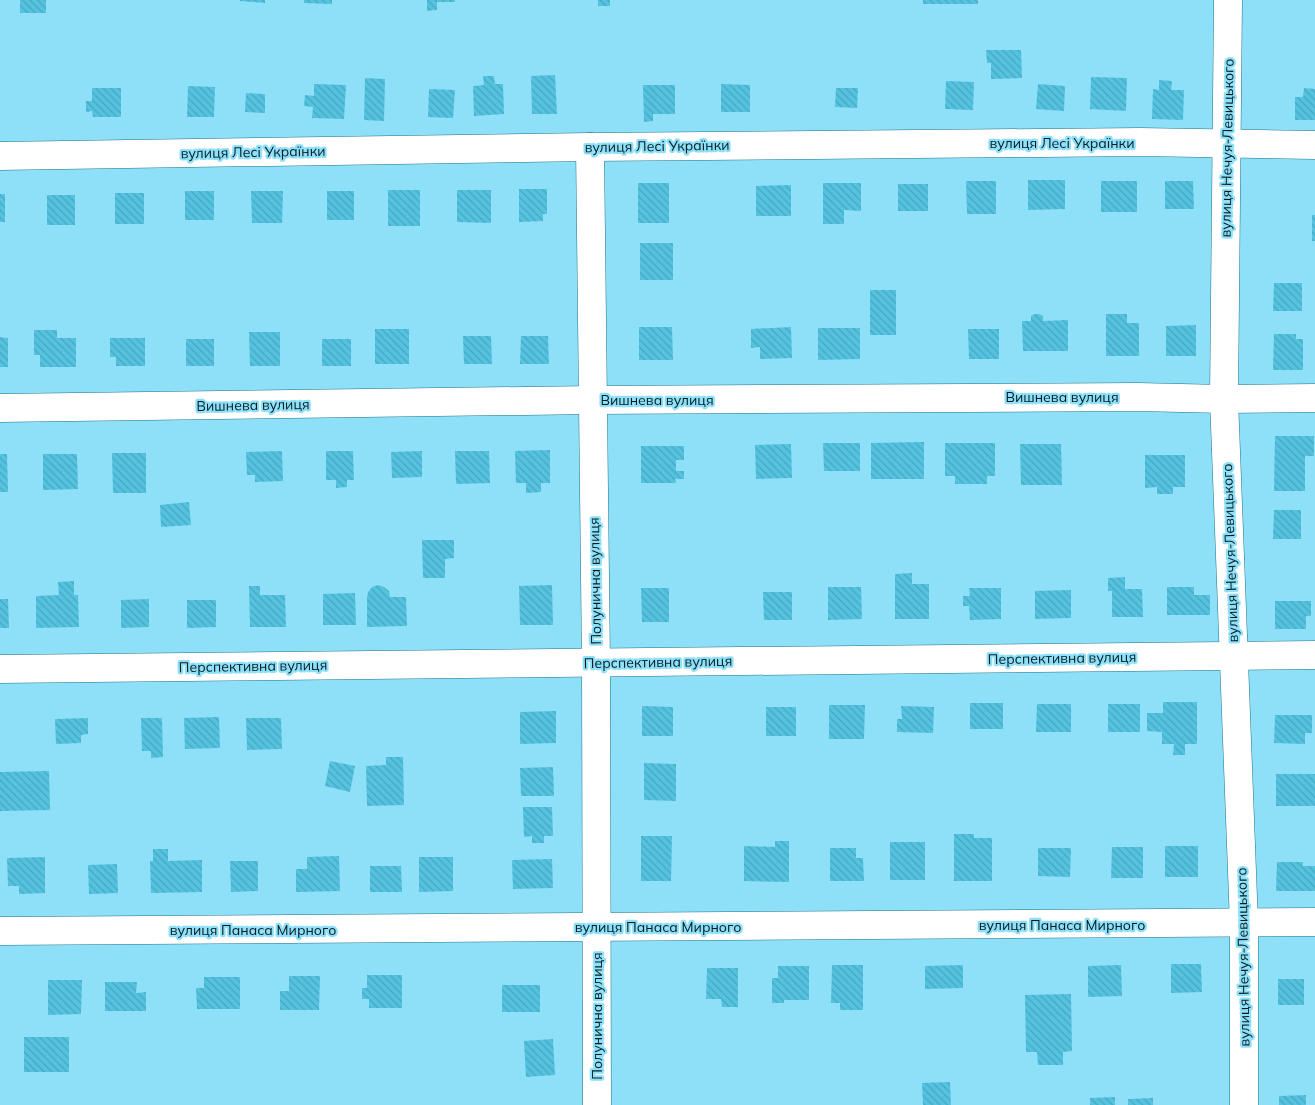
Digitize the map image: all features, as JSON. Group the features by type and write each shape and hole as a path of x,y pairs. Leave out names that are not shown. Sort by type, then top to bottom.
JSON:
{"street":[{"name":"вулиця Нечуя-Левицького","path":"1228,0 1224,399 1244,924 1244,1105"},
{"name":"вулиця Лесі Українки","path":"0,156 590,147 1140,142 1315,146"},
{"name":"Полунична вулиця","path":"590,147 596,663 597,1105"},
{"name":"Вишнева вулиця","path":"0,408 593,400 1128,397 1315,398"},
{"name":"Перспективна вулиця","path":"0,669 1315,655"},
{"name":"вулиця Панаса Мирного","path":"0,932 1315,922"}],"building":[{"path":"20,0 46,0 46,13 20,13"},
{"path":"265,0 265,3 240,1"},
{"path":"304,0 332,0 332,4 304,3"},
{"path":"427,0 455,0 455,2 437,2 437,10 427,11"},
{"path":"598,0 610,0 610,6 598,6"},
{"path":"923,0 978,0 978,4 923,4"},
{"path":"986,50 1021,50 1022,78 991,79 991,63 987,63"},
{"path":"555,75 557,114 532,114 531,76"},
{"path":"483,76 494,76 495,84 503,84 504,114 474,116 473,86 484,85"},
{"path":"1091,77 1127,78 1126,111 1090,109"},
{"path":"365,78 385,79 384,121 364,120"},
{"path":"1159,80 1172,81 1171,90 1184,90 1183,120 1152,119 1153,89 1159,90"},
{"path":"946,81 974,82 973,110 945,109"},
{"path":"314,84 346,85 344,119 312,118 313,107 304,106 305,95 314,96"},
{"path":"721,84 750,85 750,112 721,112"},
{"path":"1038,84 1065,86 1064,111 1036,109"},
{"path":"643,85 675,85 675,114 653,114 653,121 644,122"},
{"path":"188,86 215,87 214,117 187,117"},
{"path":"92,88 121,88 121,117 93,117 92,111 86,112 86,101 92,101"},
{"path":"836,88 858,88 857,108 835,107"},
{"path":"1304,88 1315,89 1315,120 1295,120 1295,97 1303,97"},
{"path":"429,89 455,90 453,118 428,117"},
{"path":"246,93 265,94 265,113 245,112"},
{"path":"1028,180 1065,180 1065,209 1028,210"},
{"path":"966,181 996,181 996,214 967,214"},
{"path":"1101,181 1137,181 1137,212 1101,212"},
{"path":"1165,181 1193,181 1194,209 1165,209"},
{"path":"638,183 669,183 669,223 638,223"},
{"path":"823,183 861,183 861,211 844,210 844,224 823,224"},
{"path":"898,184 928,184 928,211 898,211"},
{"path":"791,185 791,216 756,216 756,186"},
{"path":"519,189 547,189 547,214 543,214 543,221 519,222"},
{"path":"388,190 420,190 420,226 388,226"},
{"path":"457,190 491,190 491,223 457,222"},
{"path":"185,191 214,191 214,220 185,220"},
{"path":"251,191 283,191 282,223 252,223"},
{"path":"327,191 354,191 354,220 327,220"},
{"path":"115,193 144,193 144,224 115,224"},
{"path":"0,194 5,194 5,222 0,222"},
{"path":"47,195 75,195 75,225 47,225"},
{"path":"1312,215 1315,215 1315,241 1312,241"},
{"path":"640,243 673,243 673,280 640,280"},
{"path":"1274,283 1302,283 1302,311 1273,311"},
{"path":"870,290 896,290 896,335 870,335"},
{"path":"1035,314 1043,316 1043,321 1068,320 1068,351 1023,351 1022,321 1031,321 1031,316"},
{"path":"1106,314 1127,314 1127,323 1139,323 1139,356 1106,356"},
{"path":"1196,325 1196,356 1166,356 1166,326"},
{"path":"639,327 672,327 673,360 639,360"},
{"path":"791,327 792,358 760,359 760,347 751,348 751,329"},
{"path":"818,328 860,328 860,359 818,360"},
{"path":"375,329 409,329 409,364 375,364"},
{"path":"968,329 999,329 999,359 969,359"},
{"path":"34,330 57,330 57,338 76,338 76,367 40,367 40,355 34,355"},
{"path":"249,332 280,332 280,366 250,366"},
{"path":"1274,334 1296,334 1296,339 1303,339 1303,370 1273,370"},
{"path":"463,336 491,336 492,364 464,364"},
{"path":"521,336 548,336 549,364 520,364"},
{"path":"0,337 8,338 8,367 0,367"},
{"path":"110,338 145,338 145,366 116,366 116,357 110,357"},
{"path":"186,339 214,339 214,366 186,366"},
{"path":"322,339 351,339 351,366 322,366"},
{"path":"1275,436 1314,436 1314,456 1305,456 1305,491 1274,491"},
{"path":"924,442 924,479 871,479 871,443"},
{"path":"823,443 860,443 860,471 824,471"},
{"path":"945,443 995,443 995,476 987,476 987,484 955,484 955,476 945,476"},
{"path":"791,444 792,478 756,479 755,445"},
{"path":"1020,444 1061,444 1062,485 1021,485"},
{"path":"641,446 684,446 684,460 676,460 676,471 684,471 684,479 675,479 676,483 641,483"},
{"path":"550,450 550,483 541,483 541,492 526,493 526,483 516,483 515,451"},
{"path":"282,451 283,481 255,482 255,475 247,475 246,452"},
{"path":"326,451 353,451 354,480 347,480 347,487 336,488 336,480 326,480"},
{"path":"422,451 422,477 392,478 391,452"},
{"path":"455,451 489,451 490,483 456,484"},
{"path":"112,453 146,453 146,493 113,493"},
{"path":"0,454 7,454 8,492 0,492"},
{"path":"43,454 77,454 78,489 43,490"},
{"path":"1145,455 1185,455 1185,487 1173,487 1173,494 1157,494 1157,487 1145,488"},
{"path":"189,502 191,525 161,527 160,505"},
{"path":"1274,510 1301,510 1301,539 1273,539"},
{"path":"422,540 454,540 454,558 445,559 445,578 423,578"},
{"path":"912,573 912,584 929,584 929,619 895,619 895,574"},
{"path":"1125,577 1125,589 1142,589 1143,617 1112,617 1112,591 1108,591 1108,578"},
{"path":"74,581 74,595 78,595 79,627 36,628 36,596 59,595 58,582"},
{"path":"378,585 389,591 390,597 406,597 407,626 367,627 368,592 372,587"},
{"path":"552,585 553,625 520,625 519,586"},
{"path":"249,586 260,586 260,595 285,595 286,627 250,627"},
{"path":"828,587 861,587 862,619 828,620"},
{"path":"1167,587 1194,587 1194,595 1210,595 1210,615 1167,615"},
{"path":"641,588 669,588 669,622 642,622"},
{"path":"969,588 1001,588 1001,619 970,620 969,606 963,606 963,596 970,596"},
{"path":"1071,590 1071,618 1035,619 1035,591"},
{"path":"763,592 792,592 792,620 764,620"},
{"path":"355,593 356,625 323,625 323,594"},
{"path":"0,599 8,599 9,628 0,628"},
{"path":"149,599 149,627 121,628 121,600"},
{"path":"187,600 216,600 216,627 187,628"},
{"path":"1275,601 1311,601 1311,616 1306,616 1306,629 1275,629"},
{"path":"1163,702 1197,702 1197,744 1185,744 1185,755 1173,755 1174,744 1162,744 1162,732 1147,731 1147,713 1163,713"},
{"path":"970,703 1003,703 1003,729 970,729"},
{"path":"1037,704 1071,704 1071,732 1036,732"},
{"path":"1108,704 1140,704 1140,732 1108,732"},
{"path":"829,705 865,705 864,739 829,739"},
{"path":"642,706 673,707 673,736 642,736"},
{"path":"901,706 934,707 933,733 897,732 897,719 902,719"},
{"path":"766,707 796,707 796,736 766,736"},
{"path":"556,711 556,743 520,744 520,712"},
{"path":"1275,715 1312,715 1312,733 1305,733 1305,744 1274,743"},
{"path":"219,717 220,748 185,749 184,718"},
{"path":"88,718 88,734 81,735 81,743 56,744 55,719"},
{"path":"141,718 162,718 163,757 151,758 151,751 142,751"},
{"path":"246,718 281,718 282,749 247,750"},
{"path":"386,757 403,757 404,805 367,806 366,766 386,765"},
{"path":"330,761 355,766 350,792 325,786"},
{"path":"644,763 676,764 676,801 644,800"},
{"path":"553,767 554,796 521,796 520,768"},
{"path":"49,771 50,810 0,811 0,772"},
{"path":"1276,774 1315,774 1315,806 1276,806"},
{"path":"523,807 552,807 553,836 544,836 544,843 532,843 532,836 524,837"},
{"path":"954,834 974,834 974,838 992,838 992,881 954,881"},
{"path":"641,836 672,836 671,881 641,881"},
{"path":"775,841 789,841 789,882 744,881 744,846 775,847"},
{"path":"890,842 925,842 925,880 890,880"},
{"path":"1165,846 1198,846 1198,877 1165,877"},
{"path":"1112,847 1143,847 1143,878 1111,878"},
{"path":"830,848 856,848 856,858 863,858 864,881 830,881"},
{"path":"1038,848 1071,848 1070,877 1038,876"},
{"path":"153,849 168,849 168,861 202,860 202,892 151,893 150,861 153,861"},
{"path":"339,856 340,891 296,892 296,869 307,869 307,857"},
{"path":"45,857 45,893 19,894 19,886 8,886 7,858"},
{"path":"419,857 453,857 453,891 419,892"},
{"path":"552,859 553,888 513,889 512,860"},
{"path":"230,861 258,861 258,891 231,892"},
{"path":"1277,862 1303,862 1303,866 1315,866 1315,891 1276,891"},
{"path":"117,864 118,893 89,894 88,865"},
{"path":"370,866 401,866 402,892 370,892"},
{"path":"1171,964 1201,964 1202,992 1171,993"},
{"path":"832,965 863,965 863,1010 840,1010 840,1003 831,1003"},
{"path":"963,965 963,988 925,989 925,966"},
{"path":"1121,965 1122,996 1088,997 1088,966"},
{"path":"778,966 809,966 809,1000 784,1000 784,1003 772,1003 772,978 778,978"},
{"path":"707,968 738,968 738,1007 722,1007 721,999 706,999"},
{"path":"367,975 402,975 402,1008 369,1008 369,999 362,999 362,988 367,988"},
{"path":"289,976 320,976 319,1010 280,1010 280,991 289,991"},
{"path":"204,977 240,977 240,1009 197,1009 196,988 204,988"},
{"path":"1278,979 1304,979 1304,1005 1278,1005"},
{"path":"48,980 82,980 81,1014 48,1015"},
{"path":"105,982 137,982 136,993 146,992 146,1011 105,1011"},
{"path":"502,985 540,985 540,1012 502,1012"},
{"path":"1071,994 1072,1051 1063,1052 1063,1065 1038,1065 1037,1052 1026,1052 1025,995"},
{"path":"24,1037 69,1037 69,1072 24,1072"},
{"path":"553,1039 555,1075 526,1077 524,1041"},
{"path":"950,1082 951,1105 923,1105 922,1083"},
{"path":"1306,1095 1306,1105 1279,1105 1279,1096"},
{"path":"1115,1097 1115,1105 1090,1105 1090,1098"},
{"path":"1153,1098 1153,1105 1128,1105 1128,1099"}]}
